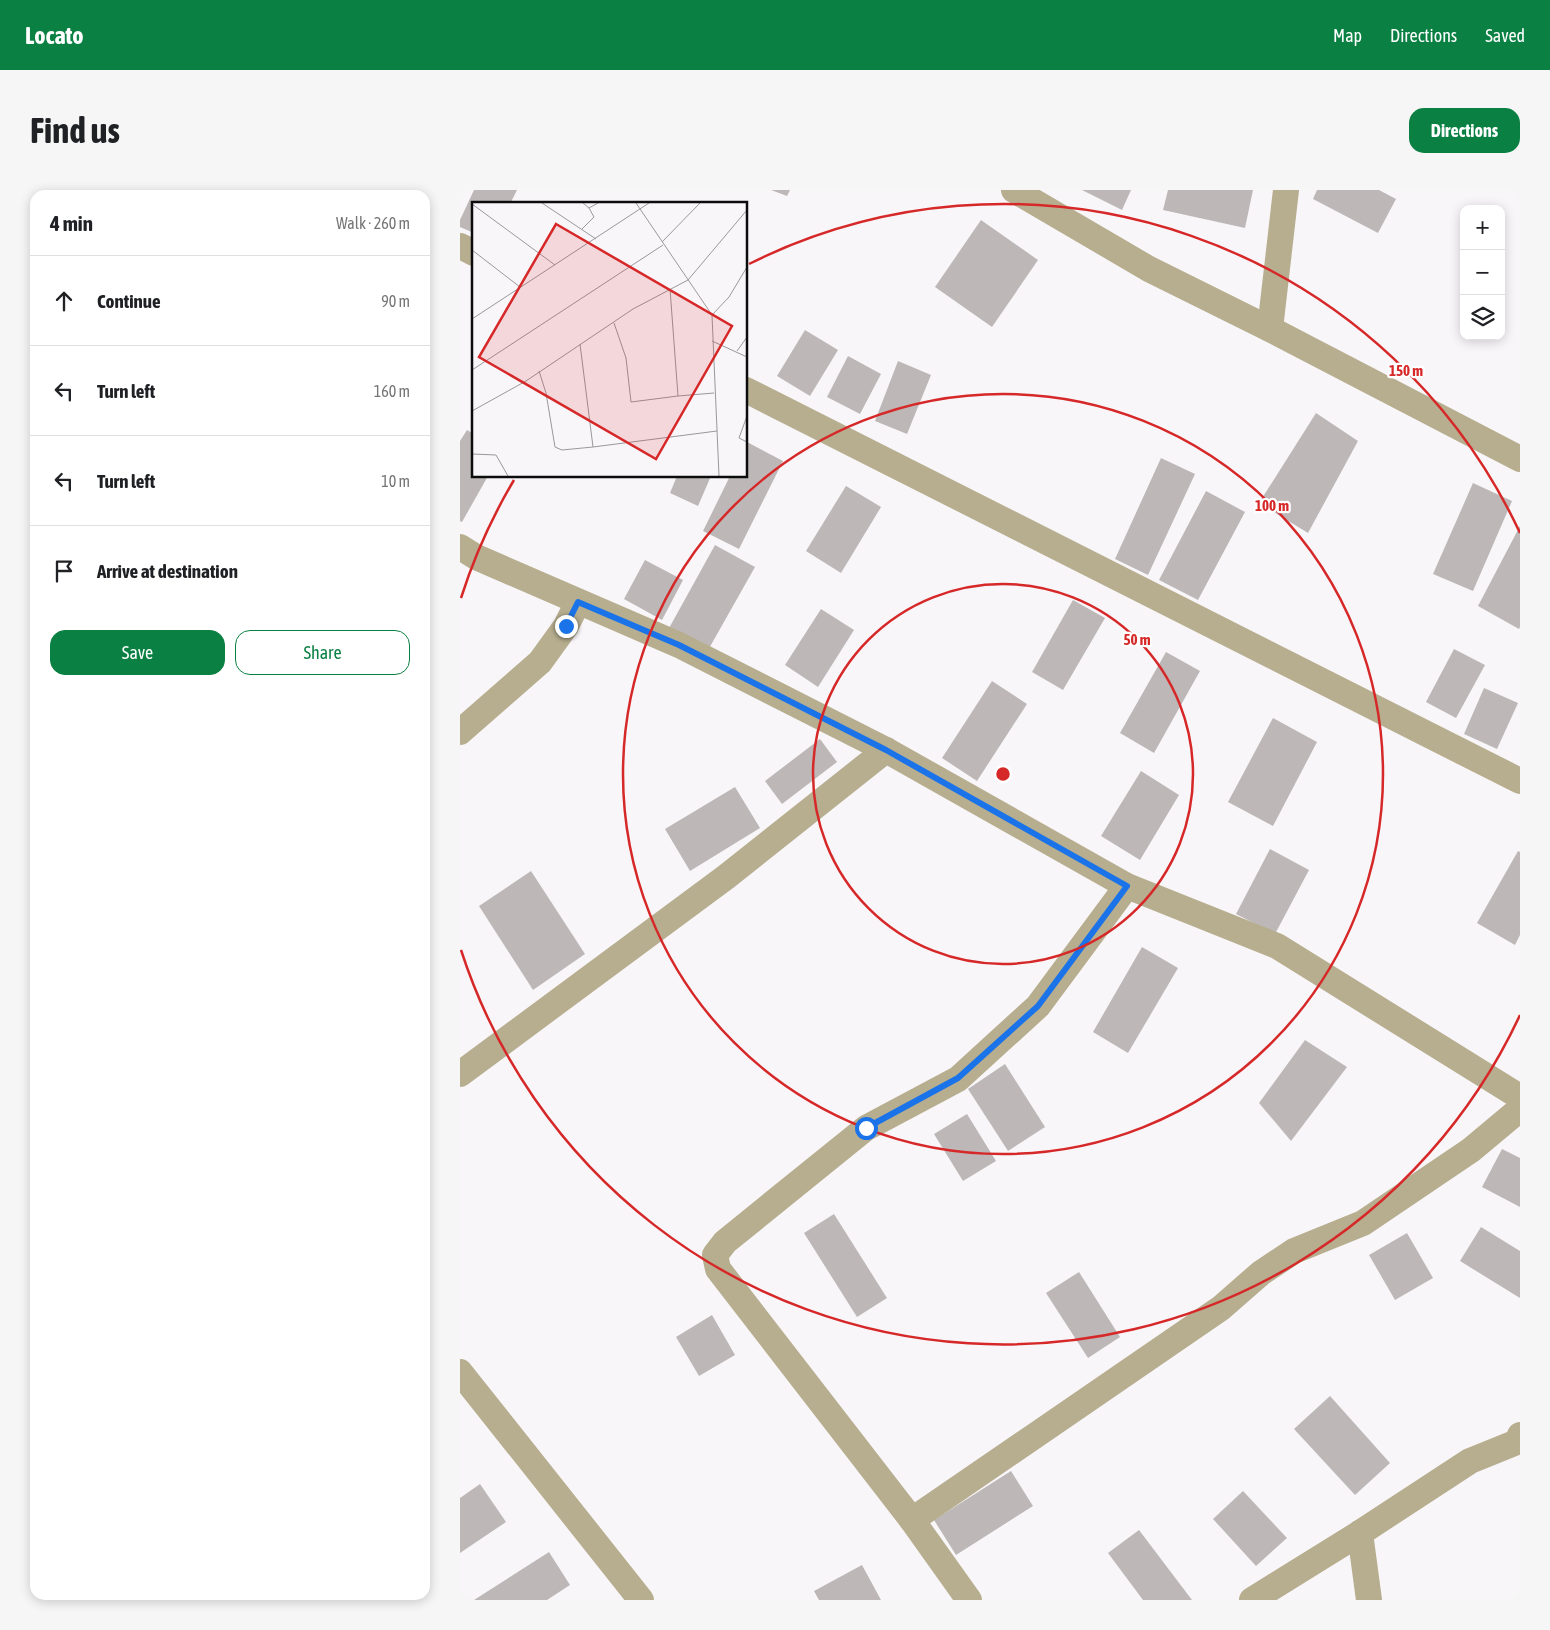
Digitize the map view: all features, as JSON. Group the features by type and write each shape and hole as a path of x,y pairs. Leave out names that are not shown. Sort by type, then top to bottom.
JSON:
{"street":[{"path":"1270,329 1286,190"},
{"path":"1018,191 1150,269 1520,459"},
{"path":"460,246 472,252"},
{"path":"748,391 1520,781"},
{"path":"460,547 476,557 679,645 886,750 1127,886 1278,946 1520,1097"},
{"path":"460,732 540,662 566,626 578,602"},
{"path":"460,1074 726,876 886,750"},
{"path":"969,1600 912,1520 718,1269 715,1255 725,1242 866,1128 958,1078 1038,1006 1127,886"},
{"path":"912,1520 1221,1308 1260,1273 1294,1251 1363,1223 1472,1150 1520,1109"},
{"path":"460,1372 641,1600"},
{"path":"1252,1600 1360,1533 1470,1461 1519,1440"},
{"path":"1360,1533 1369,1600"}],"building":[{"path":"474,190 517,190 511,202 472,202 472,232 460,227 460,220"},
{"path":"771,190 790,190 787,196"},
{"path":"1082,190 1131,190 1122,210"},
{"path":"1168,190 1253,190 1245,228 1163,210"},
{"path":"1317,190 1379,190 1396,199 1378,233 1313,199"},
{"path":"981,220 1038,260 992,327 935,287"},
{"path":"805,330 838,350 810,396 777,376"},
{"path":"848,356 881,374 860,414 827,397"},
{"path":"898,361 931,375 907,434 875,421"},
{"path":"1316,413 1358,441 1308,533 1259,503"},
{"path":"467,430 472,433 472,478 487,478 462,522 460,521 460,441"},
{"path":"748,443 783,461 739,549 703,531 729,478 748,478"},
{"path":"1161,458 1195,474 1148,575 1115,559"},
{"path":"676,478 710,478 698,506 670,493"},
{"path":"1473,483 1512,501 1473,591 1433,574"},
{"path":"846,486 881,507 841,573 806,551"},
{"path":"1206,491 1245,512 1198,600 1159,580"},
{"path":"1520,526 1520,627 1519,629 1478,606"},
{"path":"715,545 755,567 707,652 668,630"},
{"path":"645,560 683,580 662,620 624,599"},
{"path":"1073,600 1105,618 1063,690 1032,672"},
{"path":"821,609 854,630 818,687 785,665"},
{"path":"1454,649 1485,665 1456,718 1426,702"},
{"path":"1166,652 1200,671 1154,753 1120,733"},
{"path":"992,681 1027,704 977,781 942,758"},
{"path":"1484,688 1518,703 1497,749 1464,734"},
{"path":"1273,718 1317,742 1273,826 1228,802"},
{"path":"820,739 837,762 782,804 765,781"},
{"path":"1141,771 1179,795 1140,860 1101,836"},
{"path":"735,787 760,828 690,871 665,829"},
{"path":"1270,849 1309,870 1275,934 1236,914"},
{"path":"1518,851 1520,852 1520,935 1515,945 1477,923"},
{"path":"531,871 585,954 533,990 479,906"},
{"path":"1142,947 1178,968 1128,1053 1093,1032"},
{"path":"1305,1040 1347,1067 1291,1141 1259,1103"},
{"path":"1005,1064 1045,1127 1008,1151 968,1089"},
{"path":"967,1114 996,1161 963,1181 934,1134"},
{"path":"1502,1149 1520,1158 1520,1207 1482,1187"},
{"path":"834,1214 887,1298 857,1317 804,1233"},
{"path":"1481,1227 1520,1251 1520,1298 1460,1261"},
{"path":"1407,1233 1433,1278 1395,1300 1369,1255"},
{"path":"1079,1272 1120,1337 1088,1358 1046,1293"},
{"path":"712,1315 735,1355 699,1376 676,1337"},
{"path":"1330,1396 1390,1463 1355,1495 1294,1429"},
{"path":"1011,1471 1033,1506 956,1555 934,1520"},
{"path":"480,1484 506,1522 460,1553 460,1498"},
{"path":"1243,1491 1287,1538 1256,1566 1213,1519"},
{"path":"1139,1530 1192,1600 1143,1600 1108,1553"},
{"path":"549,1552 570,1585 547,1600 474,1600"},
{"path":"862,1565 881,1600 819,1600 814,1591"}],"route":[{"path":"566,626 578,602 679,645 886,750 1127,886 1038,1006 958,1078 866,1128"}]}
